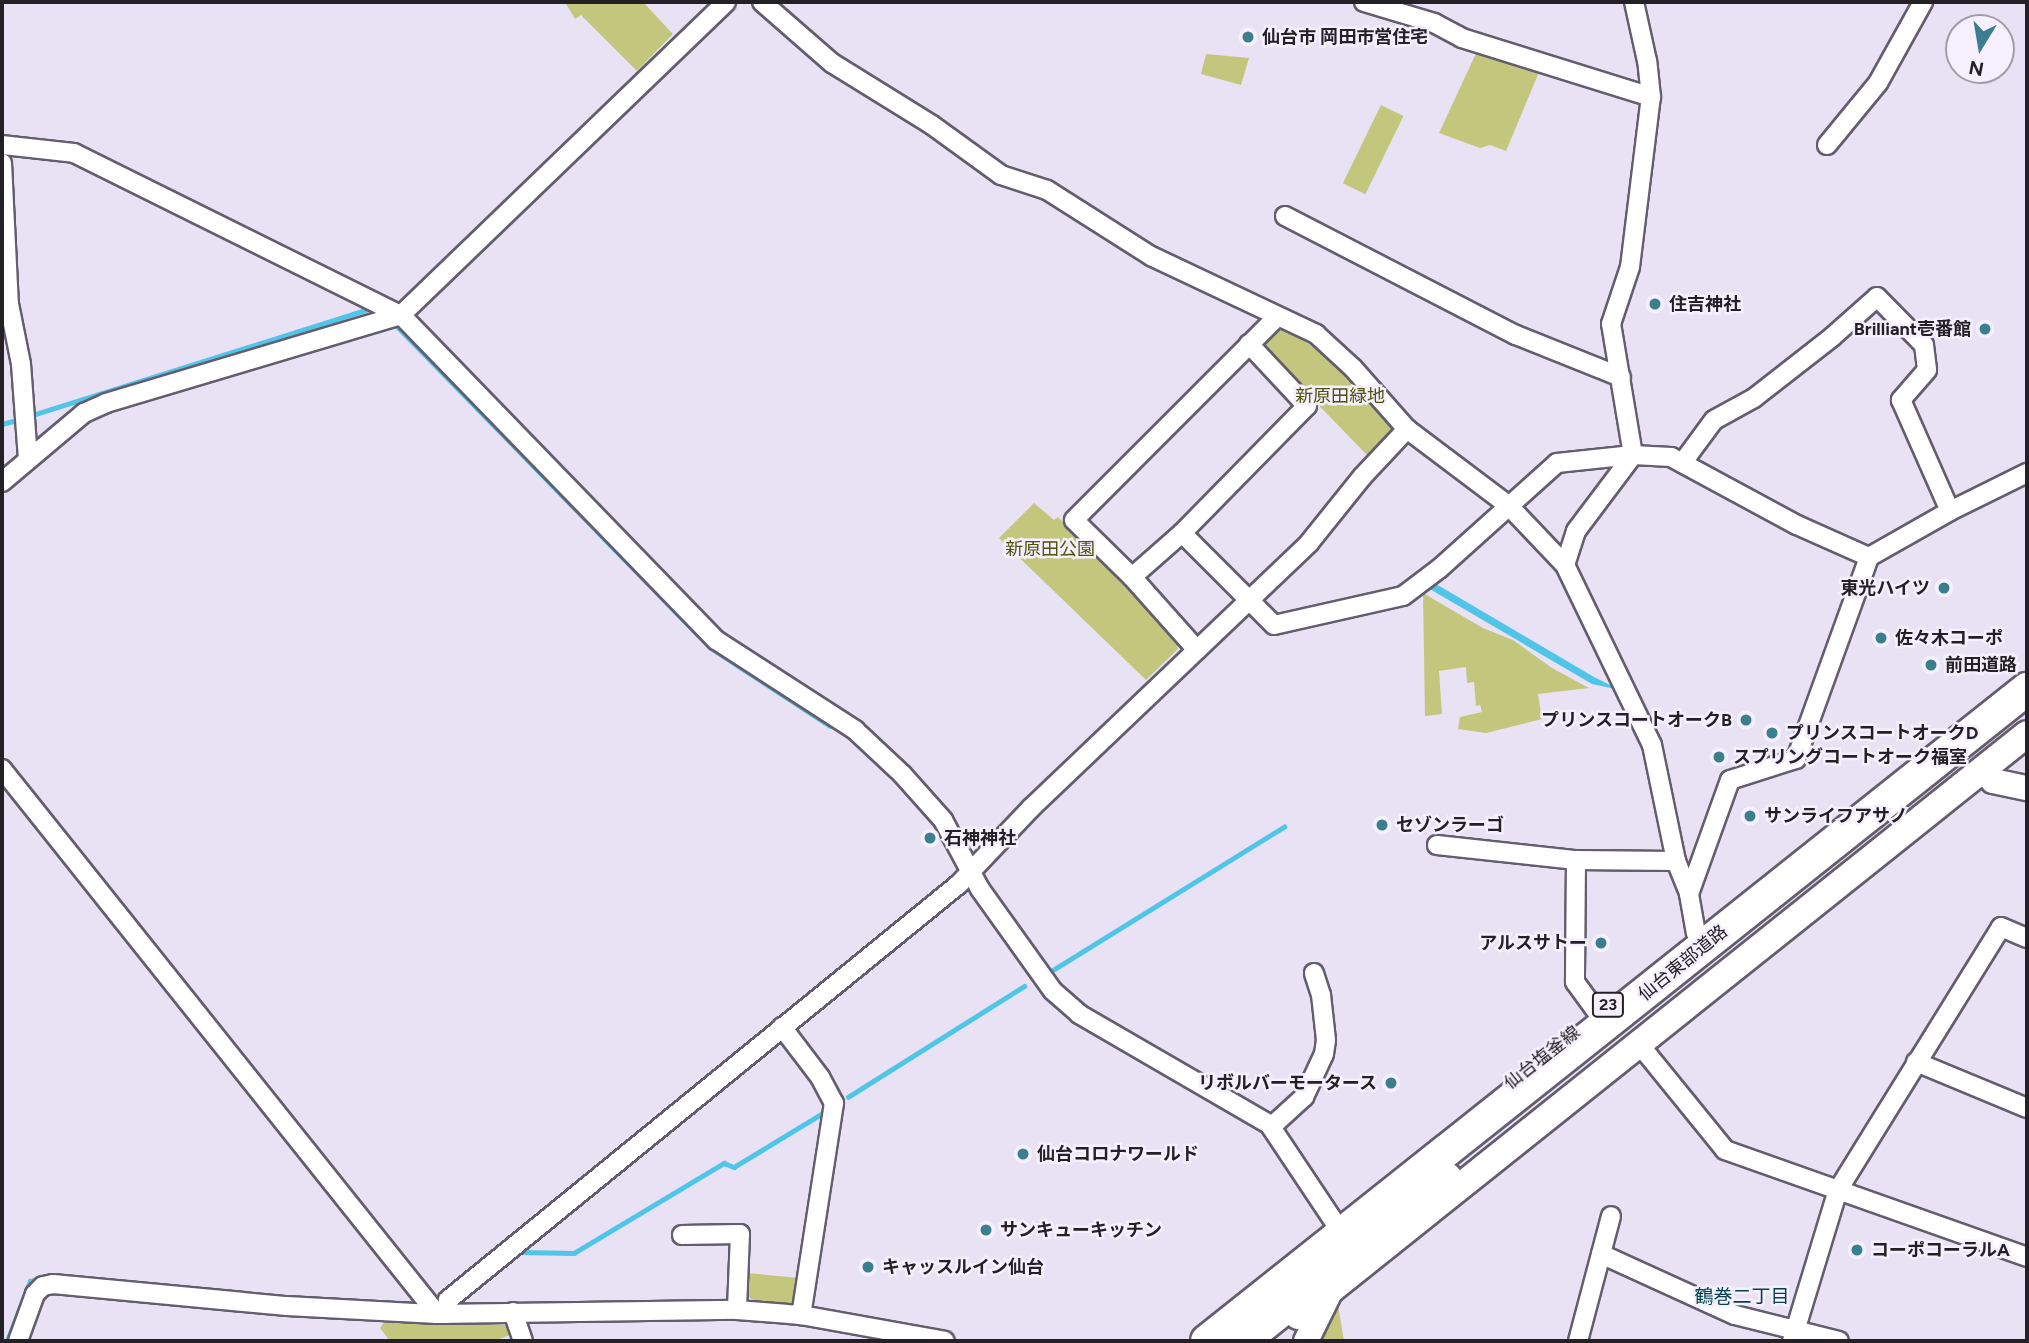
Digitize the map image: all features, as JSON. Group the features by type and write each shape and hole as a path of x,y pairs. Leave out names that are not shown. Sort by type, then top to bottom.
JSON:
{"highway":[{"name":"仙台東部道路","path":"1207,1341 2027,689"},
{"name":"仙台東部道路","path":"1243,1341 2027,716"}],"main road":[{"name":"仙台塩釜線","path":"1190,1341 1696,933 2027,671"},
{"path":"1265,1341 1330,1292 2027,734"}],"street":[{"path":"2,482 84,413 106,403 401,315 726,2"},
{"path":"762,2 832,63 932,125 1001,175 1047,190 1151,256 1316,334 1353,368 1408,429 1509,506 1565,565 1652,744 1676,861 1689,894 1696,933"},
{"path":"1364,2 1434,23 1462,38 1651,97"},
{"path":"1565,565 1576,531 1633,455 1611,324 1630,267 1651,97 1647,61 1634,2"},
{"path":"1826,145 1878,83 1923,2"},
{"path":"2,145 74,153 401,315 716,639 855,730 902,774 943,820 979,889 1053,991 1079,1014 1239,1105 1270,1127 1335,1223"},
{"path":"2,163 9,304 21,364 28,460"},
{"path":"1285,216 1517,335 1621,377"},
{"path":"1683,462 1714,420 1754,398 1877,298 1924,345 1927,370 1901,400 1950,510"},
{"path":"1198,650 1132,577 1074,520 1277,317"},
{"path":"1132,577 1182,533 1307,406 1249,344"},
{"path":"441,1314 448,1300 925,913 971,872 1031,808 1309,543 1362,477 1408,429"},
{"path":"1182,533 1273,625 1403,596 1440,568 1557,463 1633,455 1671,457 1683,462 1797,525 1869,557"},
{"path":"1689,894 1730,780 1796,759 1869,557 1950,510 2027,473"},
{"path":"2,769 441,1314"},
{"path":"1984,769 1993,781 2027,788"},
{"path":"1437,845 1576,860 1676,861"},
{"path":"1576,860 1574,982 1598,1014"},
{"path":"1793,1336 1838,1190 2001,927 2027,938"},
{"path":"1270,1127 1304,1097 1324,1054 1326,1041 1321,995 1314,973"},
{"path":"782,1027 820,1077 834,1103 801,1315"},
{"path":"1639,1044 1725,1150 2027,1257"},
{"path":"1916,1062 2027,1108"},
{"path":"1578,1341 1611,1216"},
{"path":"682,1235 740,1234 737,1310"},
{"path":"1601,1254 1735,1315 1793,1336 1839,1341"},
{"path":"18,1341 35,1294 43,1286 52,1284 287,1306 441,1314 737,1310 801,1315 945,1341"},
{"path":"1306,1341 1330,1292"},
{"path":"513,1312 515,1339"}],"green space":[{"path":"565,2 643,2 673,34 637,71 581,15 575,19"},
{"path":"1479,47 1542,65 1506,151 1490,145 1480,148 1439,133"},
{"path":"1206,54 1249,58 1241,85 1201,74"},
{"path":"1381,105 1403,116 1365,194 1343,183"},
{"name":"新原田緑地","path":"1285,327 1349,373 1393,428 1368,456 1265,350 1269,334"},
{"name":"新原田公園","path":"1034,503 1054,520 1058,517 1176,640 1178,649 1146,680 999,538"},
{"path":"1423,593 1483,628 1513,640 1552,668 1589,688 1538,694 1542,719 1486,733 1458,729 1460,717 1482,712 1480,705 1476,706 1474,682 1467,683 1466,667 1439,671 1442,714 1425,716"},
{"path":"747,1273 800,1278 797,1298 789,1305 754,1301 745,1294"},
{"path":"1338,1305 1344,1341 1313,1341 1327,1314"},
{"path":"386,1320 505,1325 510,1335 494,1341 390,1341 380,1328"}],"water":[{"path":"1431,581 1620,690 1592,684 1428,588"}],"waterway":[{"path":"36,414 372,308"},
{"path":"393,322 711,648 830,726"},
{"path":"2,424 13,421"},
{"path":"1053,970 1284,827"},
{"path":"848,1097 1024,986"},
{"path":"520,1252 574,1253 724,1163 734,1167 826,1111"},
{"path":"7,1341 30,1281 53,1277"},
{"path":"372,1302 410,1303"}],"place":[{"name":"仙台市 岡田市営住宅","path":"1248,37"},
{"name":"住吉神社","path":"1655,304"},
{"name":"Brilliant壱番館","path":"1985,329"},
{"name":"東光ハイツ","path":"1944,588"},
{"name":"佐々木コーポ","path":"1881,638"},
{"name":"前田道路","path":"1931,665"},
{"name":"プリンスコートオークB","path":"1746,720"},
{"name":"プリンスコートオークD","path":"1772,733"},
{"name":"スプリングコートオーク福室","path":"1719,757"},
{"name":"サンライフアサノ","path":"1750,816"},
{"name":"セゾンラーゴ","path":"1382,825"},
{"name":"石神神社","path":"930,838"},
{"name":"アルスサトー","path":"1601,943"},
{"name":"リボルバーモータース","path":"1391,1083"},
{"name":"仙台コロナワールド","path":"1023,1154"},
{"name":"サンキューキッチン","path":"986,1230"},
{"name":"コーポコーラルA","path":"1857,1250"},
{"name":"キャッスルイン仙台","path":"868,1267"}],"district":[{"name":"鶴巻二丁目","path":"1742,1297"}]}
